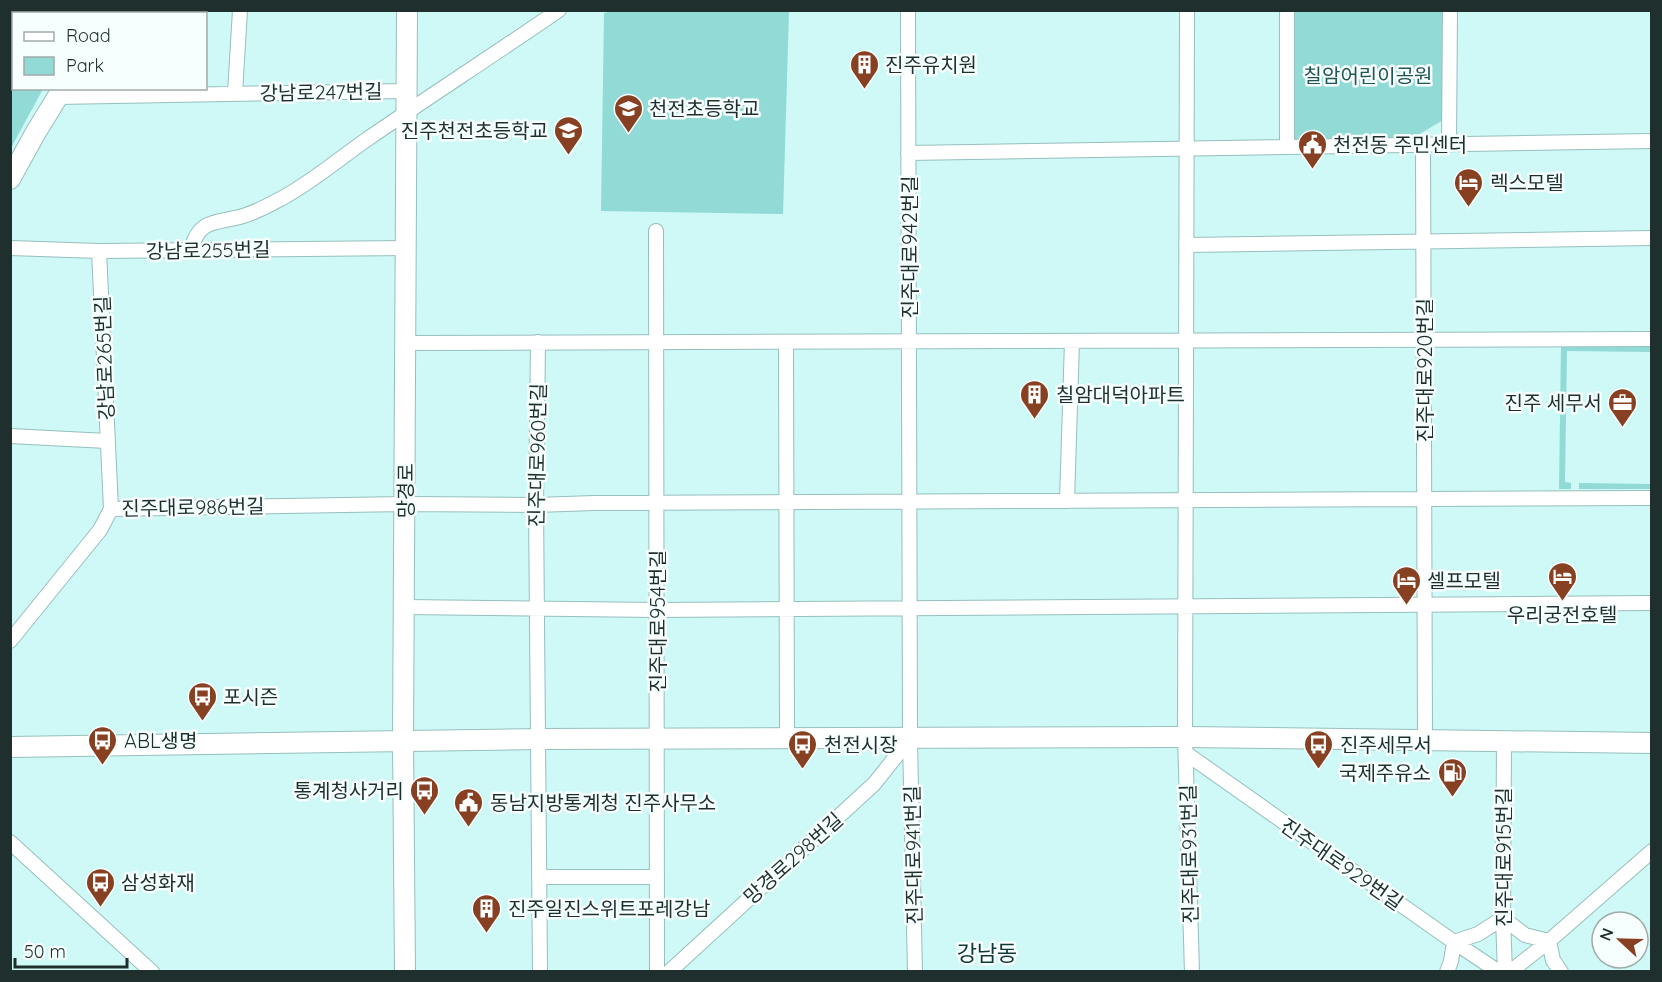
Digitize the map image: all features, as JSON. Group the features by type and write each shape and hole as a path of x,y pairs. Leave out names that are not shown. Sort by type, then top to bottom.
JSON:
{"street":[{"name":"강남로247번길","path":"235,93 240,10"},
{"name":"망경로","path":"405,972 403,741 407,10"},
{"path":"190,250 200,230 224,219 242,217 267,207 305,185 366,140 559,10"},
{"name":"진주대로942번길","path":"908,10 910,739"},
{"name":"진주대로931번길","path":"1186,10 1185,607 1192,972"},
{"path":"1287,10 1287,147"},
{"path":"1449,144 1450,10"},
{"name":"강남로247번길","path":"60,93 406,91"},
{"path":"10,179 60,93"},
{"path":"908,153 1652,141"},
{"name":"진주대로920번길","path":"1423,145 1425,740"},
{"name":"진주대로954번길","path":"656,231 657,972"},
{"path":"1186,245 1652,238"},
{"name":"강남로255번길","path":"10,248 99,251 406,248"},
{"name":"강남로265번길","path":"10,436 107,441 99,251"},
{"path":"909,341 1652,339"},
{"name":"진주대로942번길","path":"656,342 909,341"},
{"path":"1067,501 1072,341"},
{"name":"진주대로960번길","path":"538,342 536,506 540,972"},
{"path":"405,343 656,342"},
{"path":"786,342 787,739"},
{"path":"107,441 111,508"},
{"path":"657,502 1652,498"},
{"name":"진주대로986번길","path":"10,640 100,530 111,508 405,504 536,506 657,502"},
{"path":"404,607 537,610 786,610 1652,603"},
{"path":"10,747 539,739 910,739 1186,746 1425,740 1652,743"},
{"name":"망경로298번길","path":"669,972 874,784 910,739"},
{"name":"진주대로941번길","path":"910,739 915,972"},
{"name":"진주대로915번길","path":"1503,742 1505,972"},
{"name":"진주대로929번길","path":"1186,746 1498,972"},
{"path":"10,842 152,972"},
{"path":"1510,972 1652,851"},
{"path":"540,877 657,877"},
{"path":"1447,972 1454,942 1478,934 1503,918 1525,935 1549,941"},
{"path":"1549,941 1553,960 1561,972"}],"green space":[{"path":"11,10 92,11 12,12 12,90 42,90 11,148"},
{"path":"616,10 789,11 783,214 601,211 604,13"},
{"name":"칠암어린이공원","path":"1293,11 1444,11 1445,119 1411,139 1290,139"},
{"path":"1561,345 1651,347 1651,352 1567,351 1565,482 1571,483 1571,489 1559,489"},
{"path":"1579,483 1651,484 1651,489 1579,489"}],"place":[{"name":"진주유치원","path":"864,90"},
{"name":"천전초등학교","path":"628,134"},
{"name":"진주천전초등학교","path":"569,156"},
{"name":"천전동 주민센터","path":"1312,170"},
{"name":"렉스모텔","path":"1469,208"},
{"name":"칠암대덕아파트","path":"1035,420"},
{"name":"진주 세무서","path":"1623,428"},
{"name":"우리궁전호텔","path":"1562,602"},
{"name":"셀프모텔","path":"1406,606"},
{"name":"포시즌","path":"202,722"},
{"name":"ABL생명","path":"103,766"},
{"name":"천전시장","path":"803,770"},
{"name":"진주세무서","path":"1319,770"},
{"name":"국제주유소","path":"1452,798"},
{"name":"통계청사거리","path":"425,816"},
{"name":"동남지방통계청 진주사무소","path":"469,828"},
{"name":"삼성화재","path":"100,908"},
{"name":"진주일진스위트포레강남","path":"487,934"}],"district":[{"name":"강남동","path":"987,953"}]}
